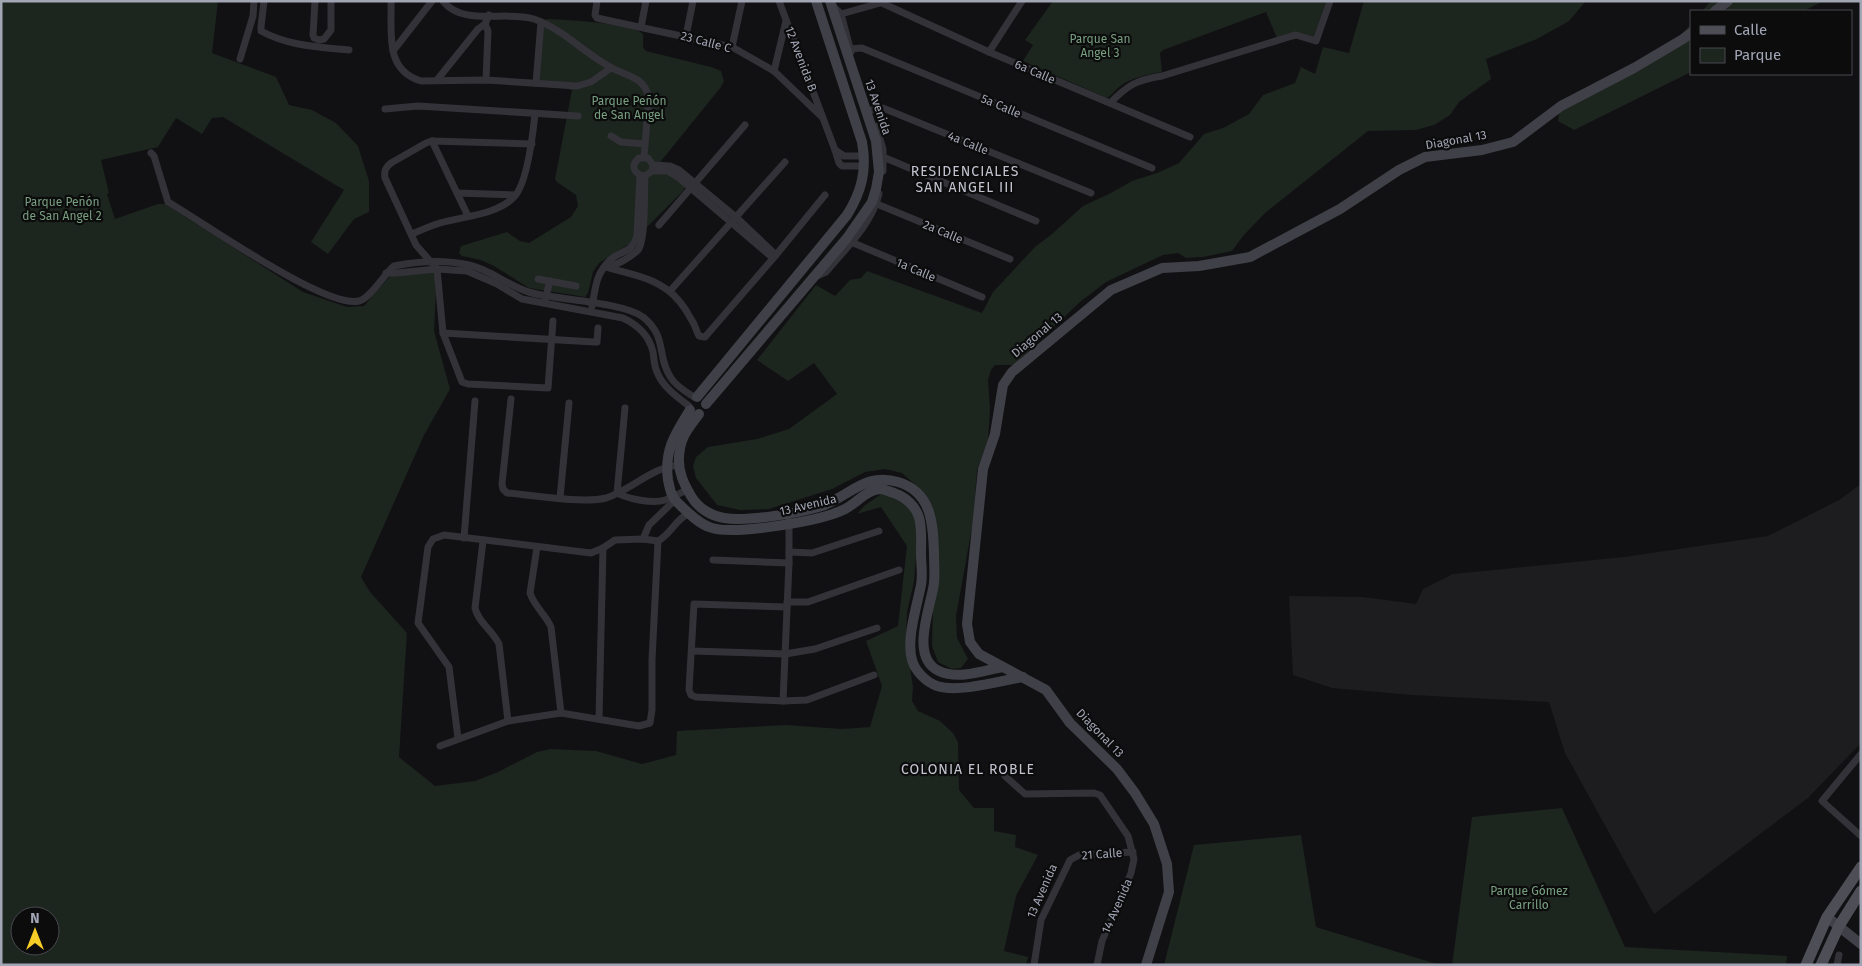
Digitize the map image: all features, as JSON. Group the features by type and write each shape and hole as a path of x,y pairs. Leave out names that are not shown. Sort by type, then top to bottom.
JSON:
{"main road":[{"path":"1806,965 1828,917 1861,867"},
{"path":"1821,965 1839,926 1861,891"}],"street":[{"path":"240,59 253,16 254,1"},
{"path":"264,1 261,27 261,31 264,33 300,45 349,50"},
{"path":"315,1 313,35 318,40 324,39 331,30 331,1"},
{"path":"391,1 392,52 395,61 405,74 421,81 486,80 577,86 585,85 597,79 611,68"},
{"path":"392,52 432,1"},
{"path":"443,1 448,8 457,13 467,15 532,18 611,68 632,76 646,88 649,97 644,157"},
{"name":"23 Calle C","path":"596,1 594,15 597,18 732,47 774,70 822,117"},
{"path":"641,27 646,1"},
{"path":"686,36 693,1"},
{"path":"732,47 742,1"},
{"name":"12 Avenida B","path":"779,1 835,150 844,156 865,161"},
{"path":"989,52 1022,1"},
{"path":"1110,103 1130,84 1142,79 1162,76 1292,36 1301,36 1316,41 1330,1"},
{"path":"1716,10 1728,1"},
{"name":"13 Avenida","path":"816,2 859,129 865,161 861,186 847,215 694,405 674,435 666,466 673,498 709,528 726,531 767,521 822,517 845,509 864,495 880,489 896,493 909,500 917,510 921,525 922,582 911,637 911,659 918,674 936,685 953,689 1023,677"},
{"path":"841,14 885,2"},
{"name":"6a Calle","path":"885,2 989,52 1190,137"},
{"path":"813,278 826,272 871,215 877,204 882,179 883,157 881,138 848,50 841,14 831,3"},
{"name":"13 Avenida","path":"694,405 705,410 706,404 861,221 872,202 879,172 876,142 848,50 831,3"},
{"path":"437,80 478,29 485,24 488,15"},
{"path":"774,70 786,21"},
{"path":"536,84 541,22"},
{"path":"485,24 488,31 486,80"},
{"name":"Diagonal 13","path":"1146,965 1169,892 1167,864 1154,824 1135,793 1117,769 1070,723 1046,690 979,654 970,642 967,624 983,469 995,434 1003,385 1012,372 1111,290 1162,268 1199,266 1250,257 1340,209 1399,170 1425,157 1482,150 1513,142 1561,106 1634,68 1690,33"},
{"name":"5a Calle","path":"848,50 862,48 1152,168"},
{"path":"833,54 848,50"},
{"path":"385,109 418,106 578,116"},
{"name":"4a Calle","path":"871,110 883,108 1091,193"},
{"path":"412,234 430,226 489,211 508,202 515,195 524,174 532,144 535,114"},
{"path":"659,225 745,125"},
{"path":"611,136 621,142 645,144"},
{"path":"532,144 432,141 386,167 384,172 385,178 416,244 437,269 443,333 462,382 468,384 548,388 553,321"},
{"path":"432,141 468,216"},
{"path":"151,153 154,156 168,202 285,275 322,292 349,301 360,300 369,294 394,266 431,260 470,265 490,273 518,289 630,311 644,318 653,327 660,340 666,368 671,380 694,405"},
{"path":"642,176 635,172 633,167 638,158 644,157 651,161 652,168"},
{"path":"883,157 1036,221"},
{"path":"670,291 785,162"},
{"path":"642,176 652,168 668,171 694,186 774,257"},
{"path":"590,312 597,277 605,268 613,266 638,249 642,239 642,176"},
{"path":"457,193 515,195"},
{"path":"605,268 645,277 660,284 680,302 700,336 704,337 826,195"},
{"name":"2a Calle","path":"877,204 1010,259"},
{"name":"1a Calle","path":"851,242 982,297"},
{"path":"386,273 437,269 467,271 497,284 522,299 623,318 636,324 648,339 656,371 663,384 694,405"},
{"path":"538,279 576,286"},
{"path":"543,304 550,281"},
{"path":"443,333 597,342 598,328"},
{"path":"511,399 502,484 503,489 507,493 595,500 617,493 666,466 678,465"},
{"path":"464,538 475,401"},
{"path":"560,498 569,403"},
{"name":"13 Avenida","path":"694,405 682,437 678,465 687,490 695,503 707,512 724,518 767,521"},
{"path":"617,493 625,408"},
{"name":"13 Avenida","path":"788,518 822,506 860,484 881,478 900,482 916,492 927,505 933,524 934,582 923,635 925,655 930,665 940,672 959,675 1002,667"},
{"path":"617,493 630,499 664,500 673,498 687,490"},
{"path":"643,539 649,525 673,498"},
{"path":"458,738 449,667 421,629 418,622 428,546 433,539 444,536 591,553 615,540 643,539 658,541 662,539 680,518 689,513"},
{"path":"783,701 789,563 788,518"},
{"path":"789,552 812,553 879,531"},
{"path":"483,541 475,608 476,615 496,637 499,644 508,721"},
{"path":"440,746 508,721 561,713 638,726 650,723 658,541"},
{"path":"537,548 530,594 551,627 561,713"},
{"path":"599,718 603,548"},
{"path":"713,560 789,563"},
{"path":"874,676 807,700 783,701 696,697 691,695 689,690 694,604 787,605 808,602 899,570"},
{"path":"692,651 785,654 815,649 877,628"},
{"path":"1861,754 1822,801 1861,836"},
{"name":"14 Avenida","path":"1005,776 1025,794 1094,793 1100,795 1128,836 1133,852 1132,873 1102,941 1097,965"},
{"name":"21 Calle","path":"1072,858 1079,855 1133,852"},
{"name":"13 Avenida","path":"1034,965 1041,920 1072,858"},
{"path":"1828,917 1861,944"},
{"path":"1837,965 1839,955"}],"shaded area":[{"path":"1861,484 1861,743 1808,798 1654,914 1565,753 1549,702 1412,695 1332,688 1293,675 1289,596 1363,597 1416,604 1423,589 1453,574 1624,557 1768,536 1839,500"}],"green space":[{"name":"Parque Peñón de San Angel 2","path":"1,1 218,1 212,53 276,77 289,105 312,110 336,123 358,146 369,181 369,212 354,219 328,254 311,242 344,190 223,117 212,118 202,134 176,118 158,147 101,160 109,193 107,194 115,219 158,204 165,204 303,292 347,307 364,306 391,275 437,271 434,331 450,389 424,435 361,577 370,592 407,633 399,757 435,786 475,781 498,772 537,752 551,749 596,751 642,764 676,755 677,731 786,725 842,729 870,727 882,686 866,641 898,626 907,546 881,507 857,514 865,505 883,493 902,499 913,515 918,531 914,582 907,612 906,640 913,687 912,701 918,711 940,721 953,733 958,742 959,790 974,808 994,808 994,831 1016,835 1015,847 1038,855 1016,896 1004,951 1028,957 1026,965 1,965"},
{"name":"Parque San Angel 3","path":"1053,1 1326,1 1314,37 1277,38 1266,12 1163,50 1160,53 1162,72 1129,81 1107,98 1023,61 1033,45 1025,40"},
{"path":"1364,1 1586,1 1569,21 1537,39 1486,59 1491,79 1459,102 1450,115 1434,125 1416,130 1368,131 1265,213 1243,236 1232,251 1203,257 1186,258 1178,253 1163,255 1106,282 1080,302 1014,365 995,365 991,370 988,380 990,409 988,440 977,470 973,522 956,616 957,638 968,659 961,668 952,669 938,662 932,646 935,523 931,505 919,488 902,473 885,469 865,472 832,489 769,509 740,510 717,505 696,478 693,466 696,457 708,447 757,439 789,429 837,394 814,363 788,381 757,360 816,285 835,296 850,280 861,278 867,271 982,313 993,292 1035,247 1083,206 1132,181 1179,163 1204,134 1223,128 1249,114 1263,95 1295,83 1301,67 1315,74 1323,47 1349,53"},
{"path":"1711,1 1823,1 1806,10 1703,10"},
{"name":"Parque Peñón de San Angel","path":"544,20 599,23 637,30 643,34 643,47 646,51 711,67 721,71 724,81 657,166 682,184 685,187 683,191 632,242 599,263 593,272 588,293 585,297 529,288 494,266 481,260 462,256 459,253 461,246 507,232 520,241 529,243 571,217 578,206 576,195 555,179 572,90 539,82"},
{"path":"1690,25 1690,72 1574,130 1558,121 1560,107 1680,36"},
{"name":"Parque Gómez Carrillo","path":"1562,808 1625,947 1787,956 1786,965 1452,965 1472,817"},
{"path":"1301,835 1316,927 1440,965 1164,965 1194,845"}],"district":[{"name":"RESIDENCIALES SAN ANGEL III","path":"965,180"},
{"name":"COLONIA EL ROBLE","path":"968,769"}]}
